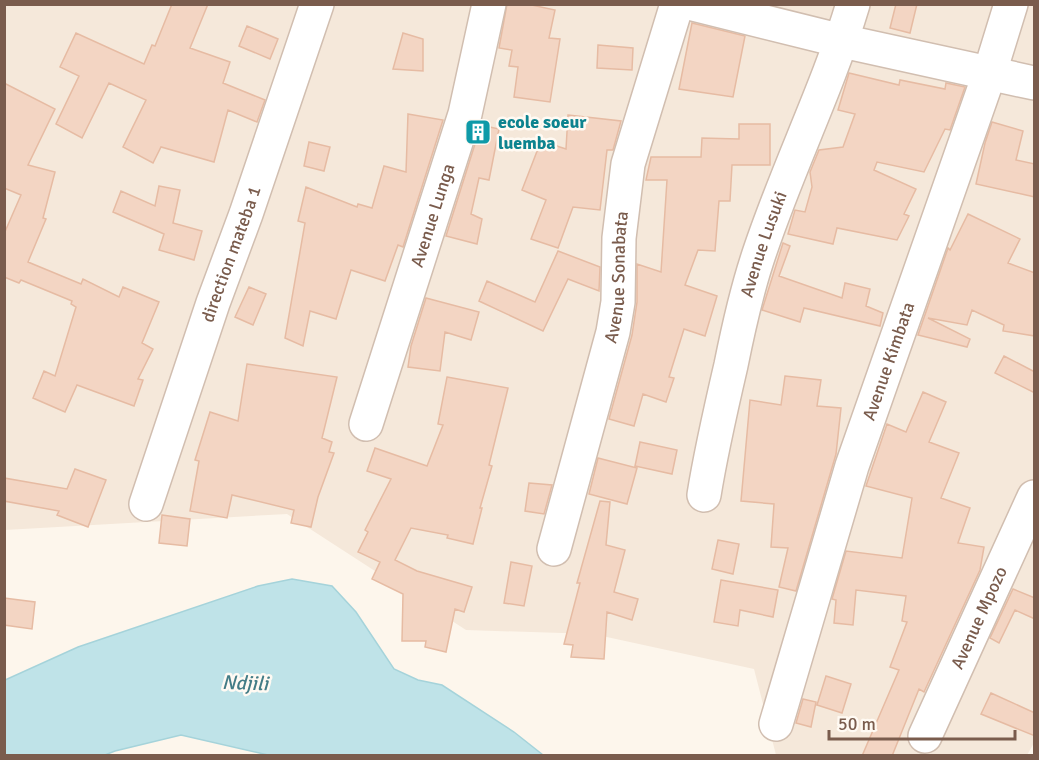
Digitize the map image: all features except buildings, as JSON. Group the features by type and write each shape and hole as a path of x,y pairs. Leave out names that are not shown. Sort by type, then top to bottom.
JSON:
{"street":[{"name":"direction mateba 1","path":"146,504 317,4"},
{"name":"Avenue Lunga","path":"366,424 465,114 489,4"},
{"name":"Avenue Sonabata","path":"554,549 613,332 618,302 619,238 628,164 677,4"},
{"path":"693,4 842,41 1035,83"},
{"name":"Avenue Lusuki","path":"704,495 746,298 757,259 791,166 842,41 853,4"},
{"name":"Avenue Kimbata","path":"776,724 852,466 990,72 1011,4"},
{"name":"Avenue Mpozo","path":"925,736 1035,497"}],"shaded area":[{"path":"5,5 1034,5 1034,743 1027,755 776,755 754,669 593,634 466,630 287,514 5,530"}],"water":[{"name":"Ndjili","path":"292,579 332,586 356,612 394,669 418,680 442,685 514,732 543,755 268,755 181,735 105,755 5,755 5,680 78,647 258,586"}],"place":[{"name":"ecole soeur luemba","path":"478,132"}]}
